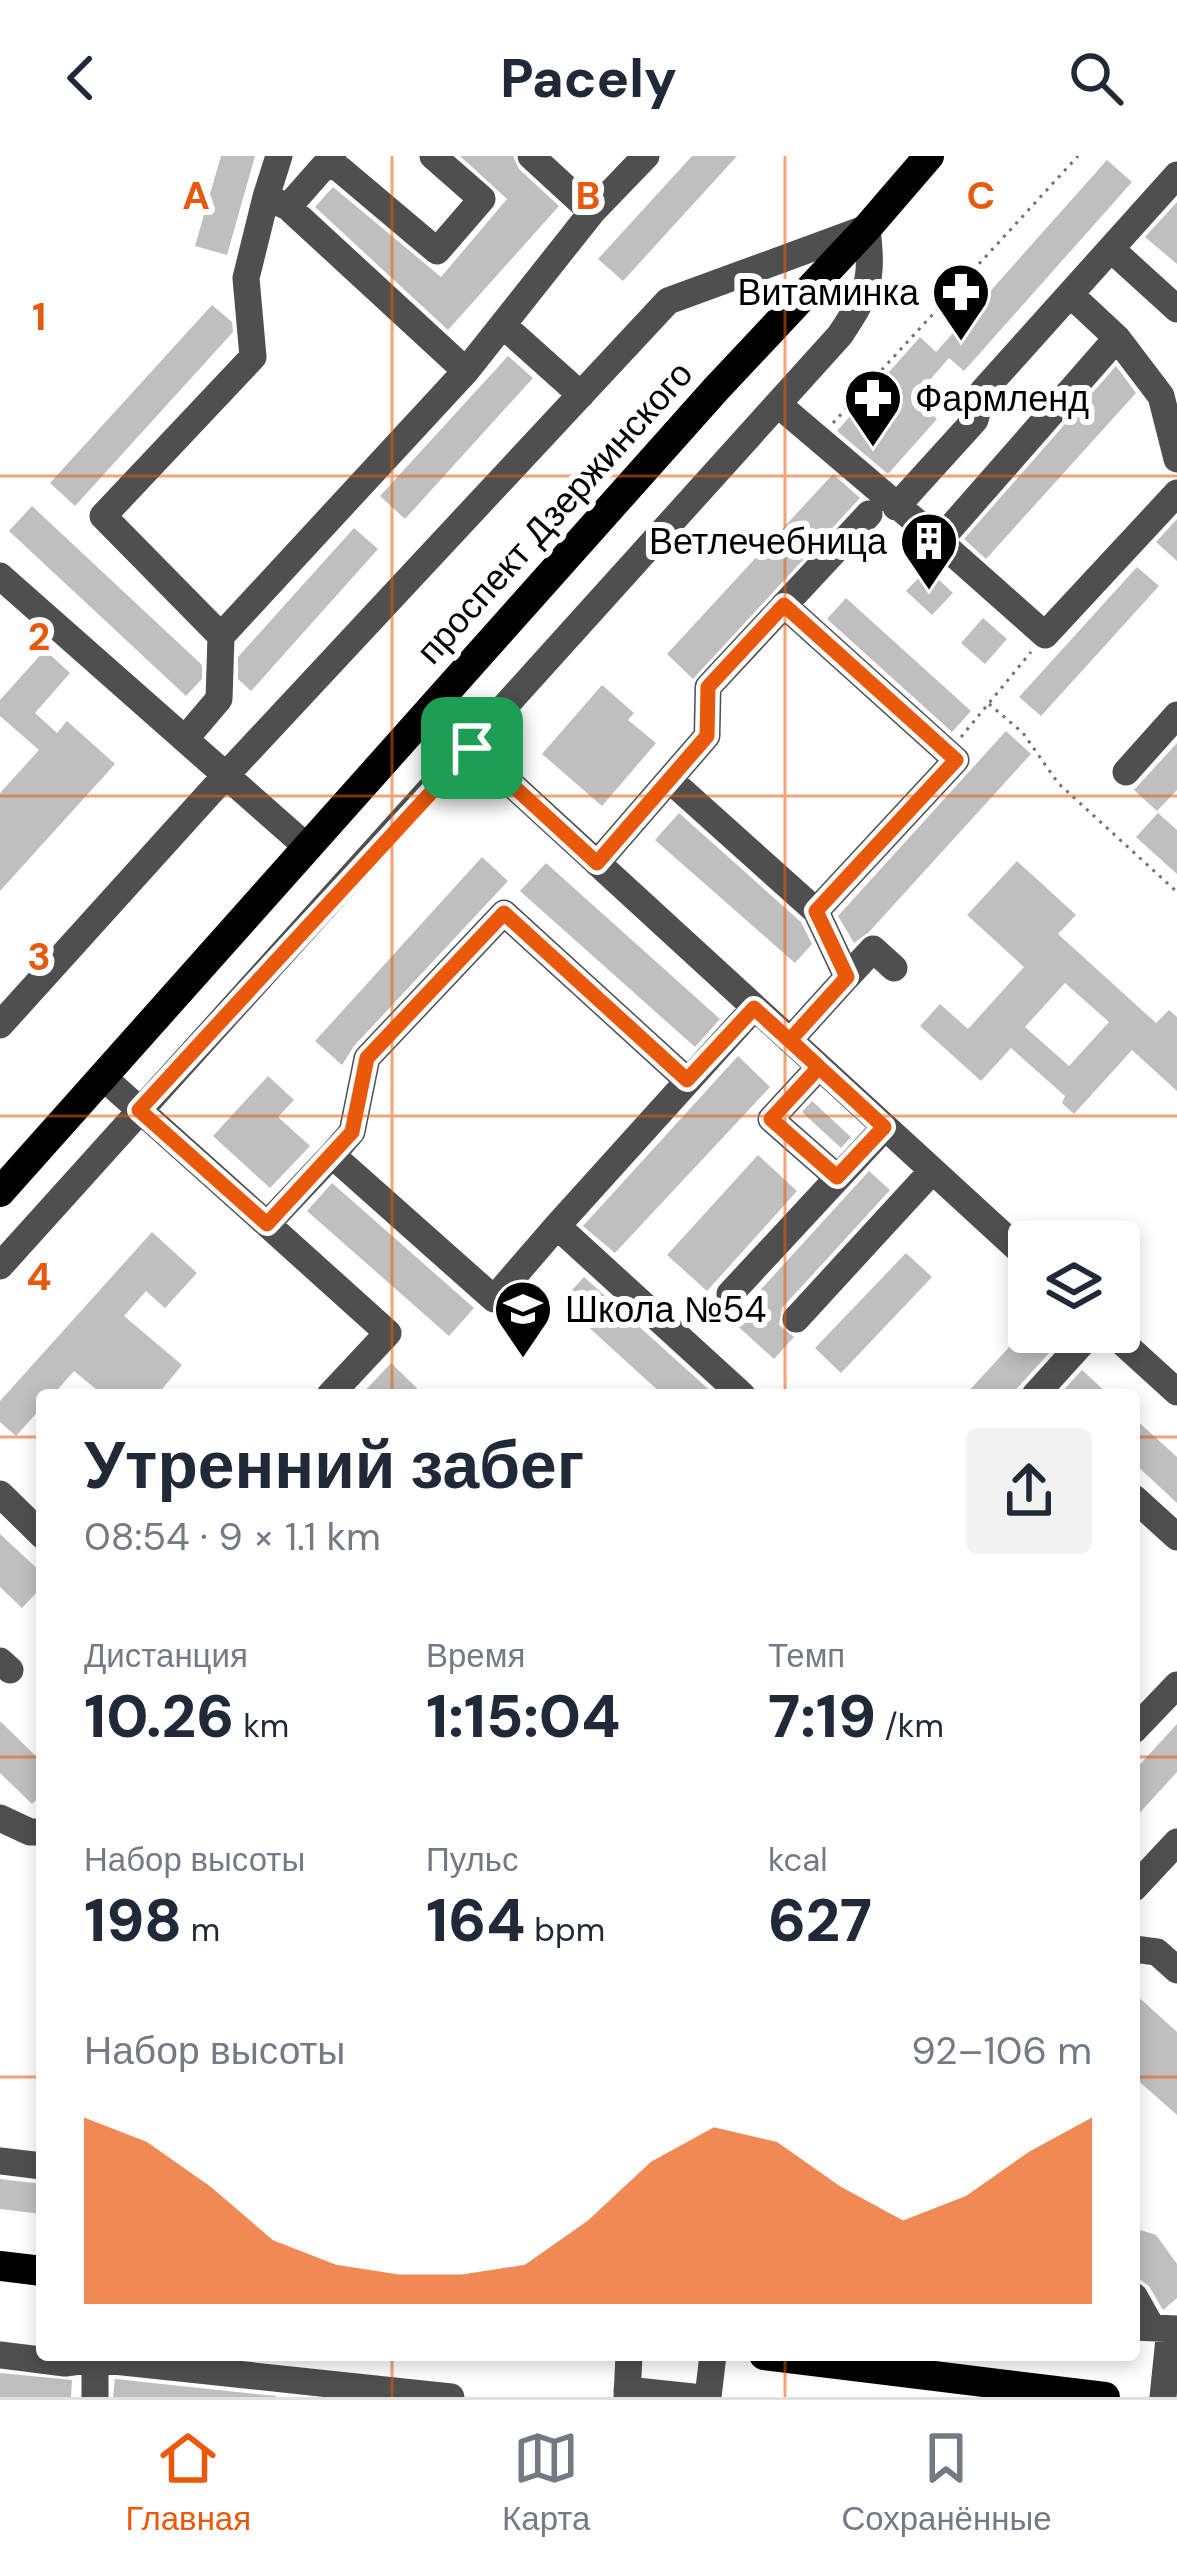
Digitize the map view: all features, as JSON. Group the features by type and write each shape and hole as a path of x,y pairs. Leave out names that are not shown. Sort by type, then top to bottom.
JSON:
{"main road":[{"name":"проспект Дзержинского","path":"0,1192 929,156"},
{"path":"0,2266 36,2270"},
{"path":"813,2361 1106,2397"}],"street":[{"path":"221,636 103,516 253,357 246,278 277,202 279,156"},
{"path":"277,202 331,158 437,251 482,199 433,156"},
{"path":"531,156 592,212"},
{"path":"185,739 218,699 221,636 466,371 592,212 646,156"},
{"path":"597,863 707,736 708,687 784,605 975,420 983,391 1177,175"},
{"path":"277,202 466,371"},
{"path":"0,1025 668,301 867,228 872,275 840,335 0,1266"},
{"path":"1112,249 1177,309"},
{"path":"1070,294 1117,338 1161,396 1177,459"},
{"path":"504,326 581,395"},
{"path":"939,542 1117,338"},
{"path":"780,406 819,438 882,511 939,542 1045,635 1177,493"},
{"path":"0,575 307,847"},
{"path":"784,605 956,760 816,911"},
{"path":"1126,772 1177,716"},
{"path":"472,748 1008,1240"},
{"path":"670,780 816,911 847,977"},
{"path":"267,1224 352,1132 367,1058 504,913 687,1080"},
{"path":"790,1040 873,949 894,968"},
{"path":"332,1155 494,1299 754,1008"},
{"path":"819,1067 771,1119 837,1177"},
{"path":"103,1077 388,1333 336,1389"},
{"path":"730,1294 884,1127"},
{"path":"796,1319 932,1172"},
{"path":"557,1226 735,1389"},
{"path":"1040,1389 1073,1353"},
{"path":"1134,1353 1177,1392"},
{"path":"0,1494 36,1529"},
{"path":"1140,1504 1177,1538"},
{"path":"1140,1724 1177,1685"},
{"path":"0,1818 36,1832"},
{"path":"1140,1881 1177,1842"},
{"path":"1140,1851 1155,1865"},
{"path":"1140,1949 1157,1952 1177,1970"},
{"path":"0,2161 36,2165"},
{"path":"1158,2328 1163,2397"},
{"path":"0,2355 36,2359"},
{"path":"95,2361 95,2397"},
{"path":"131,2361 451,2397"},
{"path":"629,2361 627,2394 693,2397"},
{"path":"708,2397 711,2361"}],"path":[{"path":"819,438 1078,156"},
{"path":"949,752 1045,635"},
{"path":"988,704 1023,733 1058,783 1177,892"}],"building":[{"path":"221,156 255,156 227,255 195,246"},
{"path":"460,156 513,156 519,169 559,206 448,330 315,207 333,187 441,277 507,199"},
{"path":"692,156 737,156 623,281 598,259"},
{"path":"1107,160 1132,182 964,371 949,358 914,398 937,419 888,474 837,431 920,337 936,352"},
{"path":"1177,202 1177,264 1145,237"},
{"path":"212,305 232,322 233,332 75,506 50,483"},
{"path":"508,356 533,378 405,519 380,496"},
{"path":"1116,366 1136,393 986,559 964,539"},
{"path":"833,474 860,498 693,679 667,654"},
{"path":"32,506 202,665 202,679 186,696 9,531"},
{"path":"1177,519 1177,561 1156,542"},
{"path":"354,528 378,549 251,691 238,679 238,657"},
{"path":"1137,567 1159,586 1041,716 1019,697"},
{"name":"Ветлечебница","path":"927,569 953,593 932,615 906,591"},
{"path":"846,598 971,711 952,732 827,619"},
{"path":"983,618 1007,639 985,664 961,643"},
{"path":"45,650 70,673 35,713 57,733 67,721 115,764 0,891 0,793 39,750 0,716 0,700"},
{"path":"602,685 634,713 628,720 656,743 602,806 542,754"},
{"path":"1006,731 1031,754 854,943 838,916"},
{"path":"1177,743 1177,790 1157,811 1134,790"},
{"path":"679,813 801,922 812,944 795,963 655,840"},
{"path":"1158,813 1177,830 1177,874 1136,837"},
{"path":"482,857 508,881 354,1046 342,1065 315,1041"},
{"path":"1017,861 1076,915 1058,934 1156,1023 1169,1010 1177,1017 1177,1091 1132,1050 1074,1114 1062,1103 1065,1096 1011,1048 981,1081 920,1026 940,1004 968,1029 1024,967 967,915","holes":["1065,983 1109,1022 1069,1066 1025,1027"]},
{"path":"546,863 720,1019 695,1047 520,891"},
{"path":"738,1056 770,1087 615,1253 583,1226"},
{"path":"268,1076 294,1100 278,1117 310,1146 270,1188 213,1136"},
{"path":"812,1101 851,1137 841,1148 802,1112"},
{"path":"758,1155 797,1191 707,1291 667,1255"},
{"path":"869,1171 890,1190 782,1308 779,1325 794,1337 774,1359 732,1321"},
{"path":"332,1183 474,1308 449,1336 307,1211"},
{"path":"152,1232 197,1273 165,1308 146,1291 124,1316 182,1365 162,1389 96,1389 74,1371 58,1389 36,1389 36,1414 16,1436 0,1422 0,1401"},
{"path":"906,1253 932,1277 841,1373 815,1348"},
{"path":"584,1277 708,1389 656,1389 561,1302"},
{"path":"1008,1348 1008,1353 1049,1353 1016,1389 971,1389"},
{"path":"391,1363 417,1388 416,1389 367,1389"},
{"path":"1082,1370 1103,1389 1065,1389"},
{"path":"1140,1423 1177,1457 1177,1503 1140,1469"},
{"path":"0,1534 36,1567 36,1593 22,1608 0,1587"},
{"path":"0,1721 36,1756 36,1800 32,1804 0,1773"},
{"path":"1177,1724 1177,1772 1140,1812 1140,1764"},
{"path":"1140,1998 1177,2032 1177,2115 1140,2082"},
{"path":"0,2179 36,2183 36,2213 0,2209"},
{"path":"1140,2230 1156,2235 1177,2264 1177,2298 1163,2310 1140,2279"},
{"path":"0,2373 72,2380 71,2397 0,2397"},
{"path":"115,2379 276,2396 276,2397 113,2397"}],"place":[{"name":"Витаминка","path":"961,343"},
{"name":"Фармленд","path":"873,449"},
{"name":"Ветлечебница","path":"929,592"},
{"name":"Школа №54","path":"523,1360"}],"route":[{"path":"472,748 139,1110 267,1224 352,1132 367,1058 504,913 687,1080 754,1008 790,1040 884,1127 837,1177 771,1119 819,1067 790,1040 847,977 816,911 956,760 784,605 708,687 707,736 597,863 472,748"}]}
